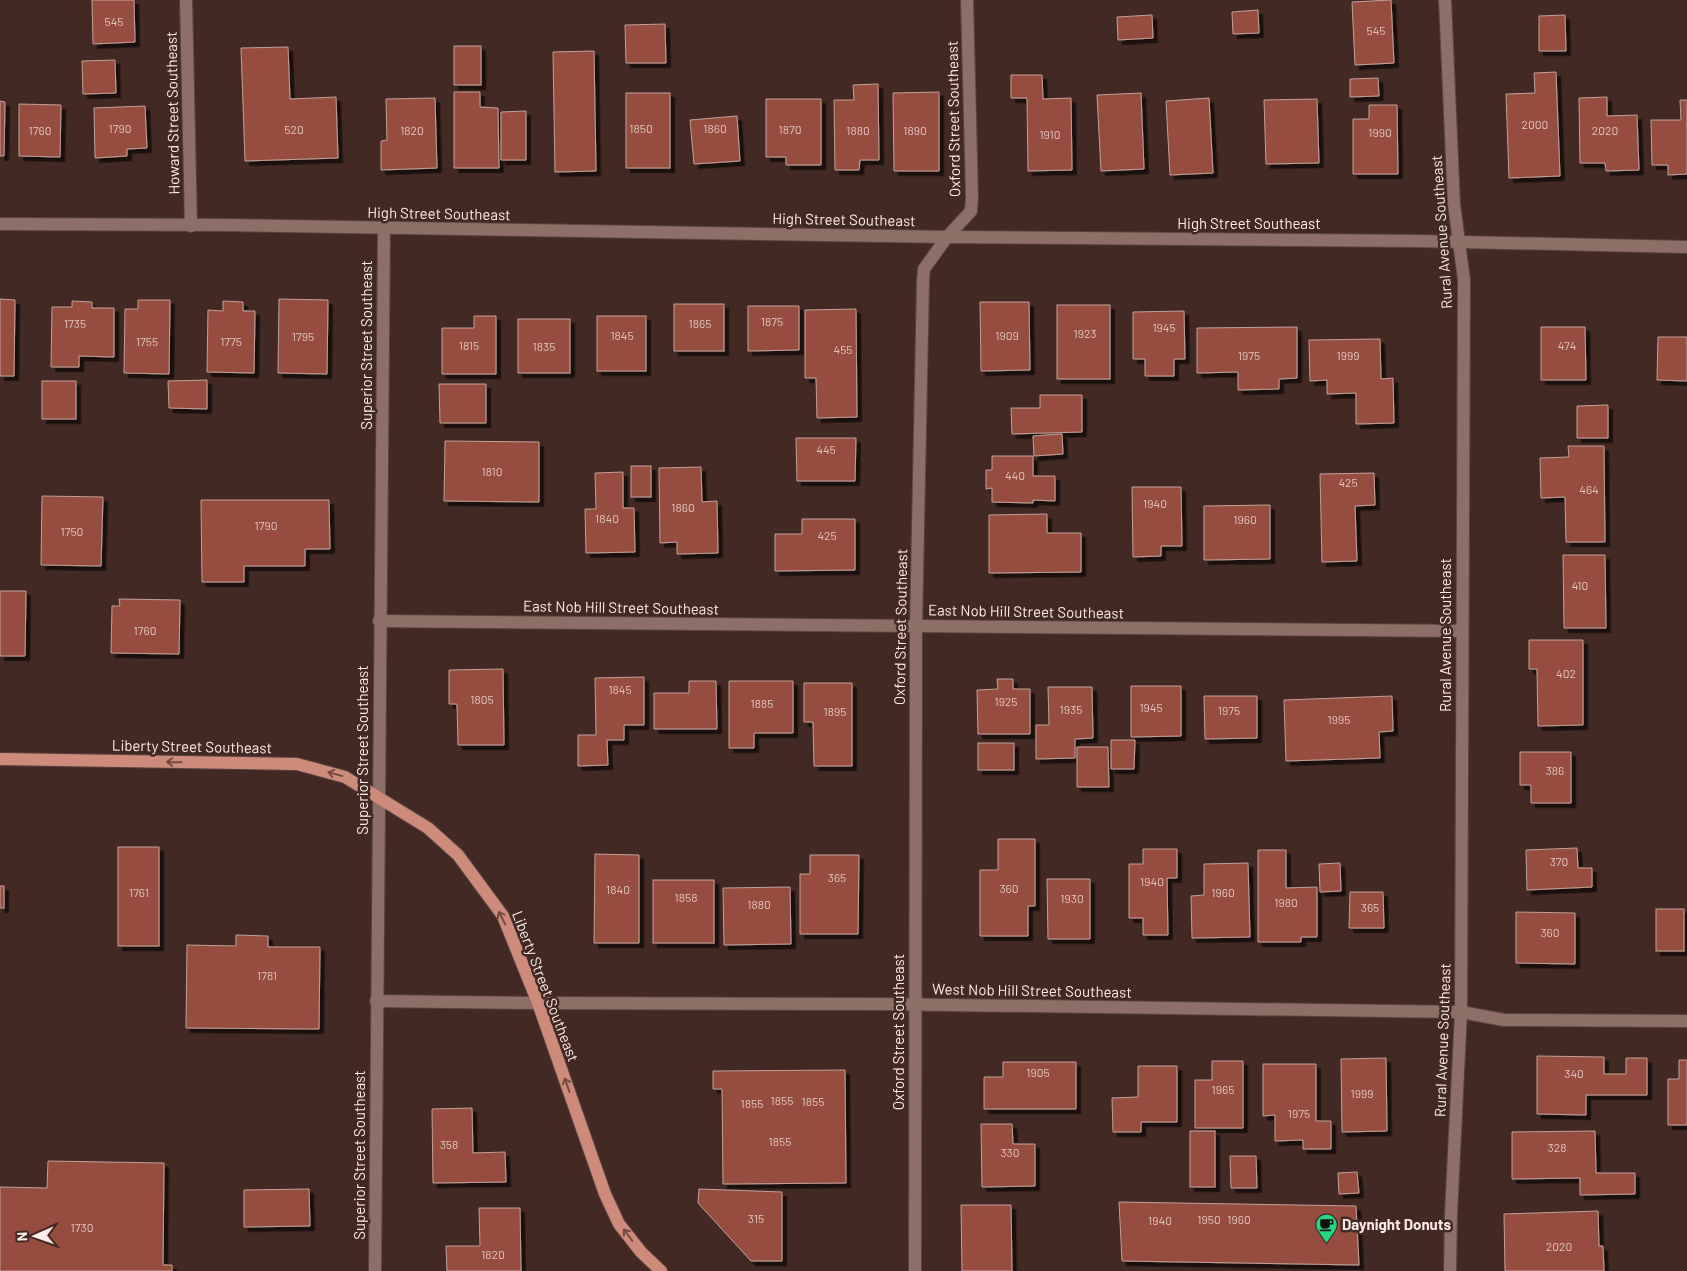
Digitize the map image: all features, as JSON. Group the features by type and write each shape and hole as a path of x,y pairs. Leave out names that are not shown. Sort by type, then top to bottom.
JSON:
{"main road":[{"name":"Liberty Street Southeast","path":"0,759 297,764 345,777 428,828 458,855 503,916 538,1003 605,1194 619,1224 641,1252 661,1271"}],"street":[{"name":"Howard Street Southeast","path":"186,0 191,226"},
{"name":"Oxford Street Southeast","path":"915,1271 916,627 923,281 924,269 947,237 971,211 967,0"},
{"name":"Rural Avenue Southeast","path":"1445,0 1454,204 1464,280 1461,1012 1450,1271"},
{"name":"High Street Southeast","path":"0,224 227,225 947,237 1458,242 1687,247"},
{"name":"Superior Street Southeast","path":"374,1271 384,228"},
{"name":"East Nob Hill Street Southeast","path":"380,621 1462,632"},
{"name":"West Nob Hill Street Southeast","path":"376,1001 538,1003 727,1002 1461,1012 1504,1020 1687,1021"}],"building":[{"path":"92,0 134,0 135,42 93,44"},
{"path":"1391,0 1394,63 1355,65 1352,2"},
{"path":"1258,10 1259,33 1233,34 1232,12"},
{"path":"1152,15 1153,38 1118,40 1117,17"},
{"path":"1565,15 1566,51 1539,51 1539,16"},
{"path":"665,24 666,63 626,63 625,25"},
{"path":"454,46 481,46 481,85 454,85"},
{"path":"288,47 290,99 336,97 338,158 245,161 241,48"},
{"path":"594,51 596,171 555,172 553,52"},
{"path":"115,60 116,93 83,94 82,61"},
{"path":"1556,72 1560,176 1509,178 1506,94 1535,93 1534,73"},
{"path":"1011,75 1042,75 1043,99 1071,98 1072,170 1028,171 1027,98 1011,98"},
{"path":"1378,78 1379,96 1350,97 1350,79"},
{"path":"878,84 879,160 860,160 859,170 835,170 834,100 854,100 853,85"},
{"path":"454,92 480,92 480,107 498,108 499,168 454,168"},
{"path":"939,92 939,171 894,171 893,93"},
{"path":"626,93 670,93 670,168 626,168"},
{"path":"1141,93 1144,169 1101,171 1097,95"},
{"path":"1607,97 1607,116 1637,115 1639,170 1606,171 1605,163 1580,163 1579,98"},
{"path":"435,98 437,168 381,170 381,141 387,140 386,99"},
{"path":"1209,98 1213,173 1170,175 1166,101"},
{"path":"766,99 821,99 821,165 786,165 786,157 766,157"},
{"path":"1317,99 1319,163 1266,164 1264,100"},
{"path":"1680,100 1687,100 1687,174 1668,175 1668,165 1652,165 1651,120 1681,120"},
{"path":"0,101 5,102 4,156 0,156"},
{"path":"19,104 61,105 60,157 19,156"},
{"path":"1369,105 1397,105 1398,174 1353,174 1353,119 1369,119"},
{"path":"145,106 147,148 127,149 127,156 95,158 94,108"},
{"path":"526,111 526,160 501,160 501,112"},
{"path":"737,116 740,161 694,164 690,120"},
{"path":"0,299 15,300 14,376 0,376"},
{"path":"279,299 328,300 327,374 278,373"},
{"path":"138,300 170,300 169,374 124,373 125,309 138,309"},
{"path":"72,301 92,302 92,308 114,308 114,357 79,356 79,367 51,367 52,307 72,307"},
{"path":"223,301 243,302 243,311 255,311 254,373 207,372 208,310 223,311"},
{"path":"980,302 1029,302 1030,370 981,371"},
{"path":"674,304 724,304 724,351 674,351"},
{"path":"1057,305 1110,305 1110,379 1057,379"},
{"path":"748,306 799,306 799,350 748,351"},
{"path":"856,309 857,417 817,418 816,378 805,378 805,310"},
{"path":"1184,311 1185,359 1174,359 1174,376 1145,376 1145,359 1133,359 1133,312"},
{"path":"474,316 496,316 496,374 442,374 442,328 474,328"},
{"path":"597,316 646,316 646,371 597,371"},
{"path":"518,319 570,319 570,373 518,373"},
{"path":"1297,327 1297,378 1279,379 1279,389 1238,390 1238,372 1197,373 1197,328"},
{"path":"1541,327 1585,327 1586,380 1541,380"},
{"path":"1658,337 1687,337 1687,381 1657,380"},
{"path":"1380,339 1381,379 1393,378 1394,423 1356,424 1356,393 1327,394 1327,380 1310,381 1309,340"},
{"path":"207,380 207,409 169,408 168,381"},
{"path":"42,381 76,381 76,419 42,419"},
{"path":"439,384 486,384 486,423 440,423"},
{"path":"1040,395 1082,395 1082,432 1012,434 1011,408 1040,408"},
{"path":"1608,405 1608,438 1577,438 1577,406"},
{"path":"1062,434 1063,454 1034,456 1033,436"},
{"path":"796,438 856,438 855,481 797,481"},
{"path":"445,441 539,442 539,502 444,501"},
{"path":"1568,446 1604,446 1605,542 1566,542 1565,497 1541,498 1540,458 1569,457"},
{"path":"992,456 1033,456 1033,476 1055,476 1055,501 1033,500 1033,503 992,502 992,488 986,489 986,470 992,470"},
{"path":"631,466 651,466 651,497 631,497"},
{"path":"701,467 702,502 717,501 718,553 677,554 677,542 660,543 659,468"},
{"path":"623,472 623,508 634,508 635,552 586,553 585,509 596,509 595,473"},
{"path":"1374,473 1375,505 1355,506 1357,561 1322,562 1320,474"},
{"path":"1132,487 1181,487 1182,546 1161,546 1161,556 1133,557"},
{"path":"42,496 103,497 101,566 41,565"},
{"path":"201,500 329,500 330,549 305,549 305,566 244,566 244,582 202,582"},
{"path":"1270,505 1270,559 1204,560 1204,506"},
{"path":"1047,514 1047,533 1081,533 1081,572 989,573 989,515"},
{"path":"802,519 855,519 855,570 775,571 775,534 802,534"},
{"path":"1563,555 1605,555 1606,628 1564,628"},
{"path":"0,591 26,591 25,656 0,656"},
{"path":"119,599 180,600 179,654 111,653 112,606 120,606"},
{"path":"1529,640 1583,640 1583,725 1538,726 1537,669 1529,669"},
{"path":"503,669 504,745 458,745 457,704 449,704 449,670"},
{"path":"644,677 644,725 624,725 624,740 607,740 608,765 578,766 578,735 596,735 595,678"},
{"path":"997,679 1013,679 1013,689 1030,689 1030,734 978,734 977,690 998,689"},
{"path":"689,681 716,681 717,729 654,729 654,693 689,693"},
{"path":"729,681 793,681 793,733 754,733 754,748 729,748"},
{"path":"804,683 852,683 852,766 814,766 813,722 804,722"},
{"path":"1131,686 1181,686 1181,736 1131,737"},
{"path":"1048,687 1092,687 1093,738 1075,739 1075,758 1036,759 1036,725 1049,725"},
{"path":"1204,696 1257,696 1257,738 1205,739"},
{"path":"1392,696 1393,731 1379,732 1380,758 1286,761 1284,700"},
{"path":"1111,740 1135,740 1134,769 1111,769"},
{"path":"978,743 1014,743 1014,770 978,770"},
{"path":"1077,747 1108,747 1109,787 1077,787"},
{"path":"1520,752 1571,752 1571,803 1531,803 1531,785 1520,785"},
{"path":"998,839 1035,839 1035,906 1028,906 1028,936 980,936 980,870 998,870"},
{"path":"118,847 159,847 159,946 118,946"},
{"path":"1577,848 1578,868 1592,868 1592,887 1527,890 1526,850"},
{"path":"1143,849 1177,849 1177,878 1167,878 1168,935 1143,935 1143,918 1129,918 1129,864 1143,864"},
{"path":"1258,850 1286,850 1286,888 1317,887 1317,937 1301,937 1301,942 1258,942"},
{"path":"595,854 639,855 639,943 594,943"},
{"path":"810,855 859,855 858,934 800,934 800,874 810,874"},
{"path":"1248,863 1250,937 1192,938 1191,896 1204,895 1204,864"},
{"path":"1340,863 1341,891 1320,892 1319,864"},
{"path":"1047,879 1090,879 1090,939 1048,939"},
{"path":"653,880 714,880 714,943 653,943"},
{"path":"0,886 4,886 4,908 0,908"},
{"path":"790,887 791,944 724,945 723,888"},
{"path":"1350,892 1383,892 1384,928 1349,928"},
{"path":"1656,909 1684,909 1684,951 1656,951"},
{"path":"1516,912 1575,913 1575,964 1516,963"},
{"path":"236,935 268,936 268,947 320,947 319,1029 186,1028 187,945 236,946"},
{"path":"1537,1056 1604,1057 1604,1074 1626,1074 1626,1058 1647,1058 1647,1095 1586,1095 1586,1115 1537,1114"},
{"path":"1386,1058 1387,1131 1342,1132 1341,1059"},
{"path":"1679,1060 1687,1060 1687,1125 1668,1125 1668,1079 1679,1079"},
{"path":"1212,1061 1243,1061 1243,1128 1195,1128 1195,1080 1212,1080"},
{"path":"1003,1062 1076,1062 1076,1109 984,1109 984,1077 1003,1077"},
{"path":"1263,1064 1316,1064 1316,1121 1331,1121 1331,1149 1303,1149 1303,1140 1275,1141 1275,1115 1263,1116"},
{"path":"1138,1066 1177,1066 1177,1122 1141,1122 1141,1132 1113,1132 1112,1098 1138,1097"},
{"path":"845,1070 846,1183 723,1184 722,1089 713,1089 713,1071"},
{"path":"472,1108 473,1153 505,1152 506,1182 433,1183 432,1109"},
{"path":"981,1124 1012,1124 1013,1144 1035,1144 1035,1186 982,1187"},
{"path":"1190,1131 1215,1131 1215,1187 1190,1187"},
{"path":"1595,1131 1596,1173 1635,1173 1635,1194 1580,1195 1580,1178 1512,1179 1512,1132"},
{"path":"1230,1156 1256,1156 1257,1188 1231,1188"},
{"path":"48,1161 164,1163 163,1265 172,1265 172,1271 0,1271 0,1187 47,1188"},
{"path":"1357,1172 1359,1193 1339,1194 1338,1173"},
{"path":"309,1189 310,1226 244,1227 244,1190"},
{"path":"699,1189 782,1192 782,1261 751,1261 698,1203"},
{"path":"1119,1202 1356,1206 1359,1265 1122,1261"},
{"path":"961,1205 1011,1205 1012,1271 962,1271"},
{"path":"479,1208 520,1208 521,1271 447,1271 446,1246 480,1246"},
{"path":"1598,1211 1599,1246 1603,1246 1604,1271 1505,1271 1504,1214"}],"place":[{"name":"Daynight Donuts","path":"1326,1243"}]}
